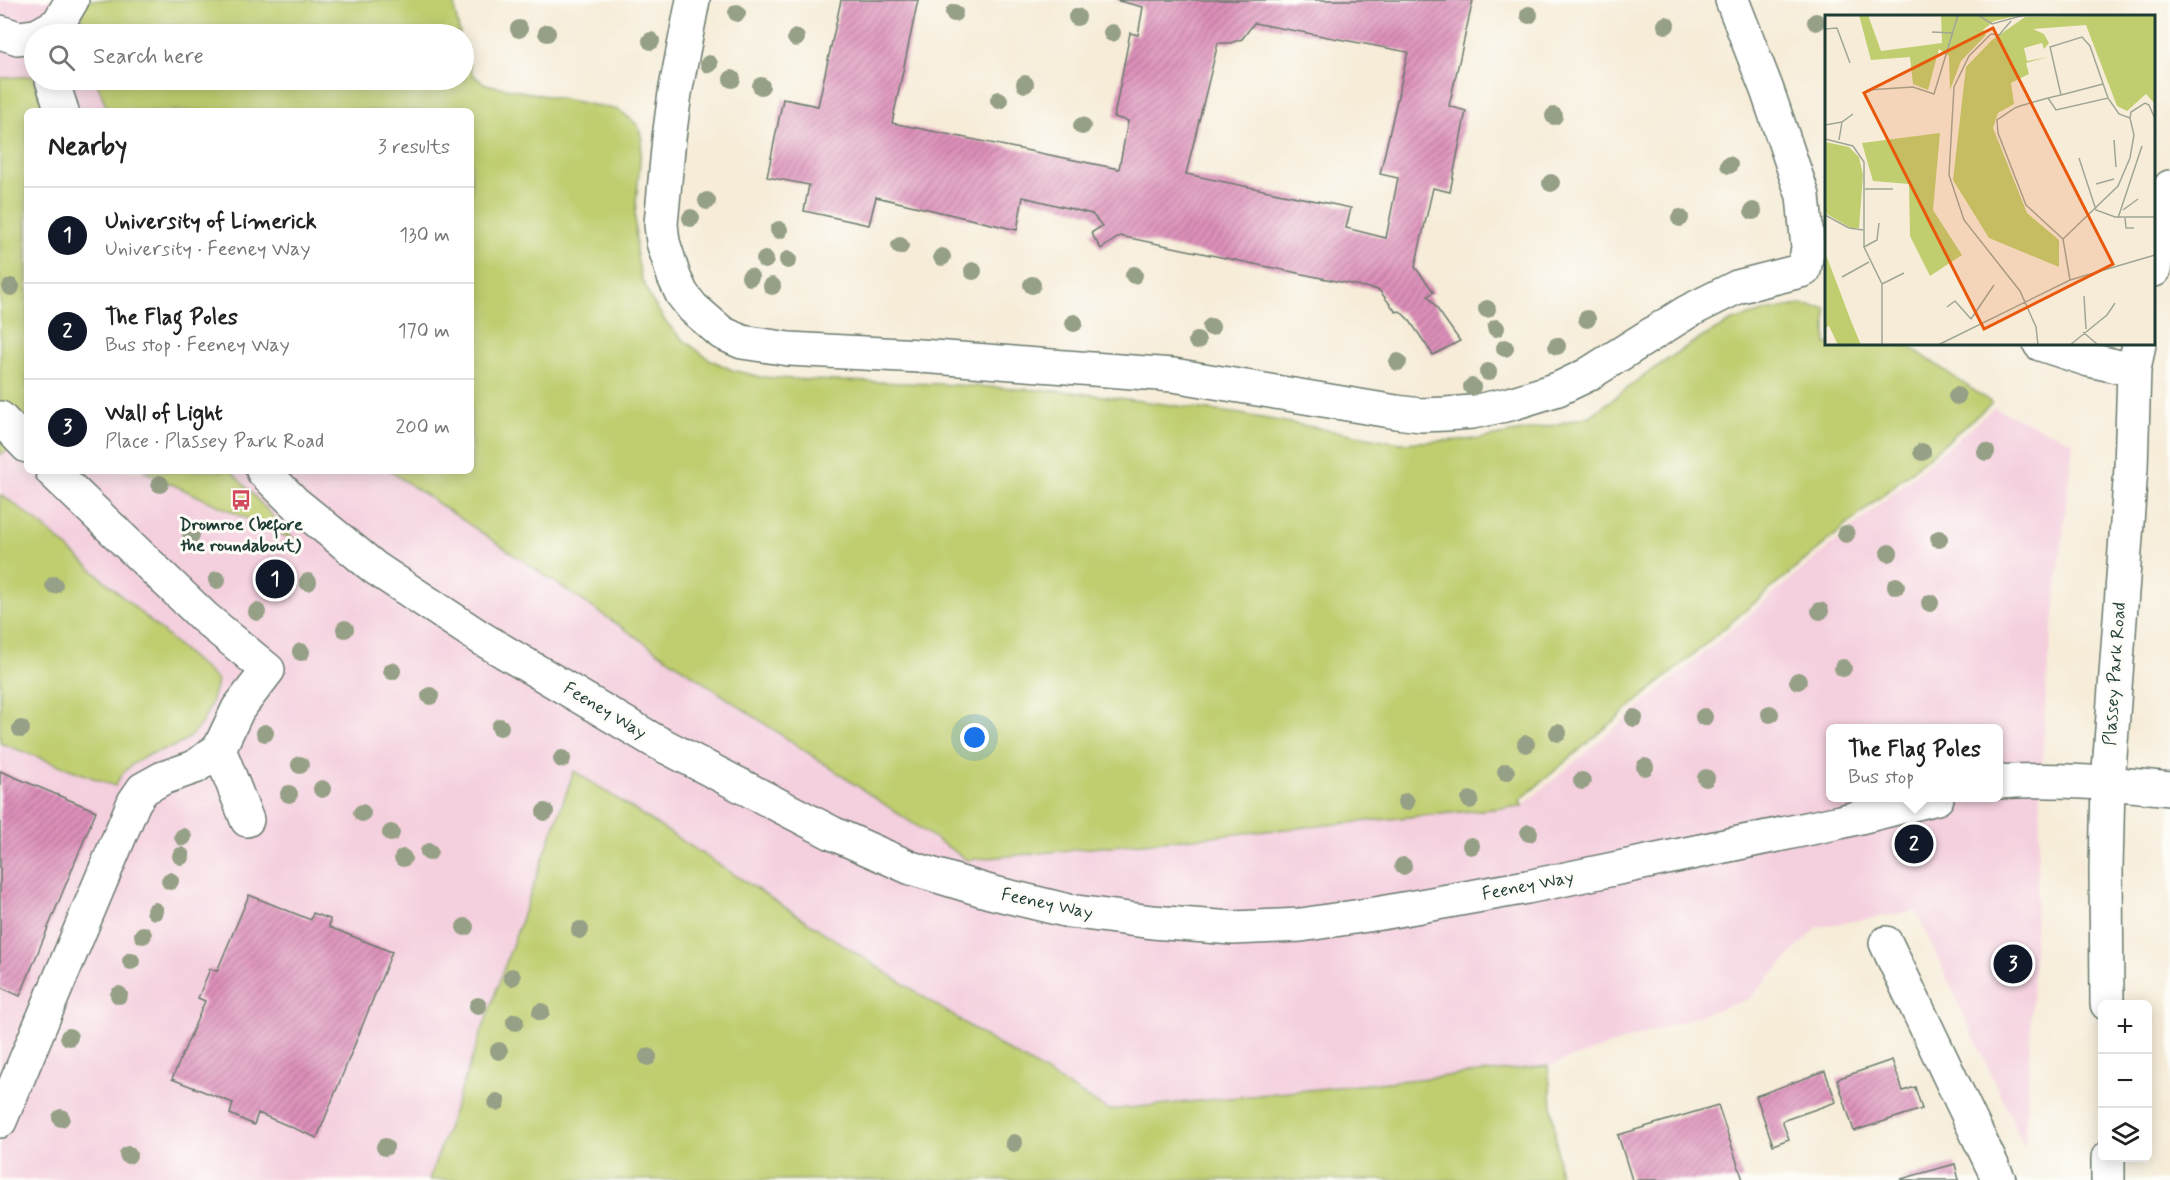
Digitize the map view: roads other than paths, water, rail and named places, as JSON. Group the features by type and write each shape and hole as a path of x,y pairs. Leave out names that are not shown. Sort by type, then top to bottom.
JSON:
{"street":[{"path":"58,24 72,0"},
{"path":"693,0 675,93 661,224 663,242 682,294 693,308 722,333 742,342 789,349 921,356 1173,375 1396,412 1421,414 1472,412 1510,404 1558,389 1587,375 1687,312 1737,287 1815,271 1808,248 1803,196 1767,90 1732,0"},
{"path":"0,32 18,38 24,37"},
{"path":"55,90 61,108"},
{"path":"2155,265 2170,187"},
{"path":"2043,345 2089,360 2136,357"},
{"name":"Plassey Park Road","path":"2107,1000 2108,784 2131,468 2136,357"},
{"path":"0,418 24,443"},
{"path":"0,1121 134,802 143,789 163,778 195,767 219,749 238,709 268,670 204,617 55,474"},
{"name":"Feeney Way","path":"266,474 294,502 375,568 481,638 653,740 832,833 911,868 990,892 1069,911 1152,922 1233,928 1301,925 1392,912 1527,887 1840,822 1921,802"},
{"path":"219,749 247,820"},
{"path":"2003,782 2108,784 2170,789"},
{"path":"1886,943 1999,1180"},
{"path":"2108,1162 2108,1180"}],"place":[{"name":"Dromroe (before the roundabout)","path":"241,500"},
{"name":"University of Limerick","path":"275,579"},
{"name":"The Flag Poles","path":"1914,844"},
{"name":"Wall of Light","path":"2013,964"}]}
